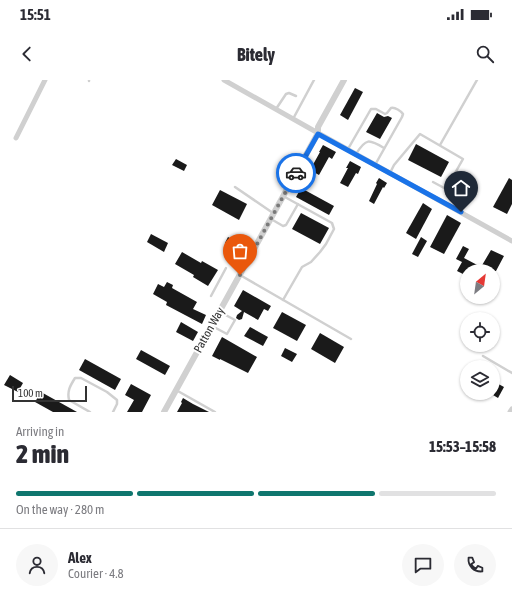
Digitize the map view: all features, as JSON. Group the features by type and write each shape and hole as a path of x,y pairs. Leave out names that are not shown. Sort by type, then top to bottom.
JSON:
{"street":[{"path":"16,138 45,80"},
{"path":"224,80 318,134 512,241"},
{"name":"Patton Way","path":"164,412 318,134 318,127 344,80"}],"lane":[{"path":"293,119 314,80"},
{"path":"440,145 477,80"},
{"path":"276,109 286,94 289,93 296,96"},
{"path":"348,150 371,109 376,109 385,114 391,108 402,112 403,114 375,165"},
{"path":"389,173 420,134 463,159 446,189 433,182"},
{"path":"356,154 364,143 374,142 384,148"},
{"path":"235,187 283,226 286,225 298,204"},
{"path":"283,196 332,223 334,229 320,252 311,262 302,267 283,300"},
{"path":"211,296 226,268"},
{"path":"240,275 351,340"},
{"path":"212,326 227,334 230,330 235,320 220,311"},
{"path":"483,356 512,373"},
{"path":"90,412 69,400 68,394 75,378 81,378 107,392 118,400 112,412"},
{"path":"176,390 216,412"}],"building":[{"path":"355,88 363,92 348,120 340,115"},
{"path":"377,113 384,117 388,116 392,118 380,139 366,132"},
{"path":"416,144 449,162 441,177 408,160"},
{"path":"323,145 336,152 332,159 329,157 319,175 310,170"},
{"path":"176,159 187,165 184,171 172,165"},
{"path":"350,161 361,167 358,174 356,173 348,187 340,183"},
{"path":"379,178 387,183 384,188 383,187 374,204 369,201"},
{"path":"509,178 512,180 512,204 507,214 493,207"},
{"path":"301,188 334,206 329,215 296,197"},
{"path":"220,190 247,204 239,220 212,205"},
{"path":"423,203 432,209 416,239 406,233"},
{"path":"301,213 329,228 320,244 292,229"},
{"path":"447,215 461,223 444,254 430,247"},
{"path":"151,234 168,243 164,252 147,242"},
{"path":"228,237 241,244 238,250 225,243"},
{"path":"421,237 427,241 418,257 412,254"},
{"path":"463,246 469,249 464,258 475,264 461,264 462,262 456,259"},
{"path":"491,250 504,256 500,264 483,264"},
{"path":"182,252 201,263 202,261 218,270 208,286 193,277 194,275 175,264"},
{"path":"460,266 460,272 457,271"},
{"path":"167,282 173,285 172,288 197,302 193,309 206,315 202,324 166,305 167,302 153,294 158,284 164,287"},
{"path":"243,290 271,306 268,311 264,309 258,320 244,312 242,319 239,320 236,318 242,311 234,306"},
{"path":"282,312 306,325 297,341 273,328"},
{"path":"181,322 198,332 193,341 176,332"},
{"path":"250,327 268,337 263,346 244,336"},
{"path":"320,333 344,347 335,363 311,349"},
{"path":"222,337 257,357 248,373 212,356"},
{"path":"285,348 297,354 292,362 281,356"},
{"path":"141,350 170,366 165,375 136,359"},
{"path":"85,359 121,379 115,390 79,370"},
{"path":"10,375 23,383 18,392 4,385"},
{"path":"131,384 151,395 142,412 127,412 134,400 125,395"},
{"path":"500,385 504,387 500,394"},
{"path":"41,392 77,412 53,412 35,402"},
{"path":"183,398 193,404 209,412 177,412"}],"way so far":[{"path":"240,275 296,173"}],"route":[{"path":"296,173 318,134 461,212"}]}
